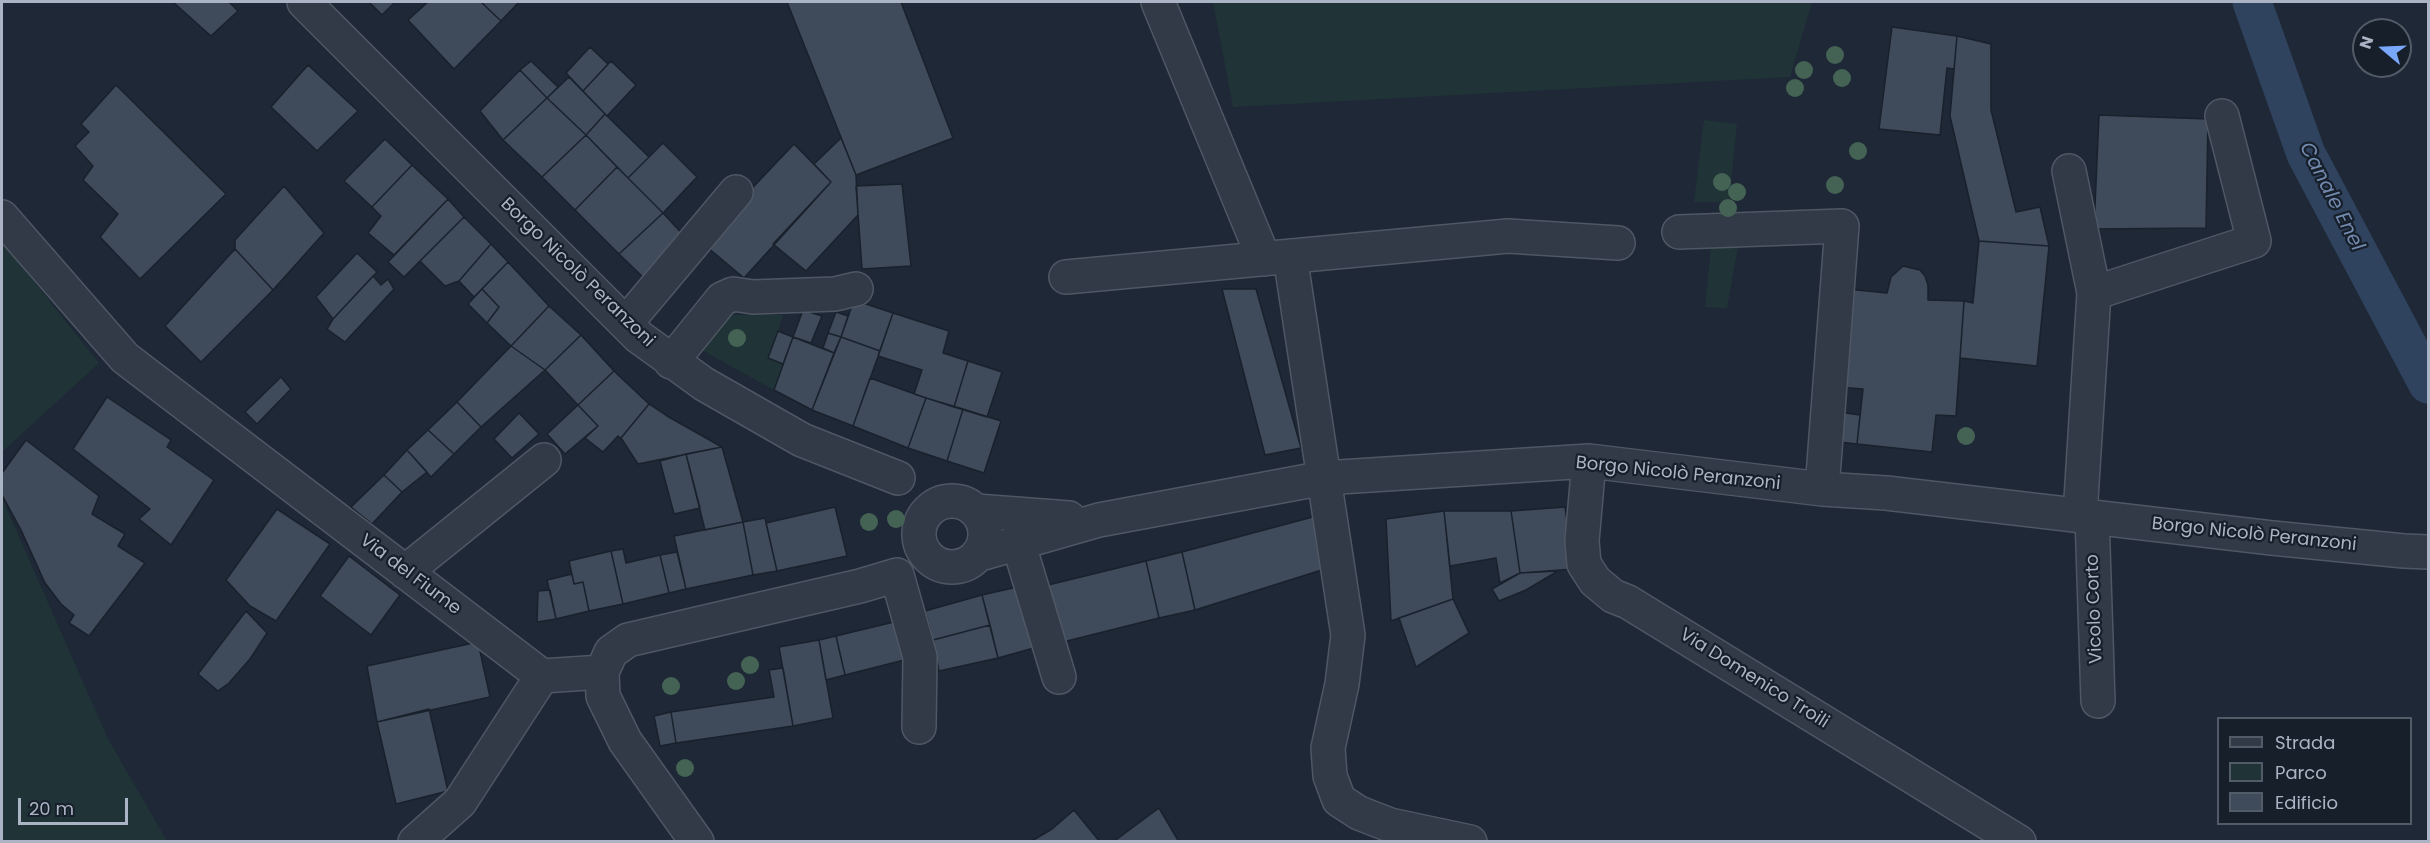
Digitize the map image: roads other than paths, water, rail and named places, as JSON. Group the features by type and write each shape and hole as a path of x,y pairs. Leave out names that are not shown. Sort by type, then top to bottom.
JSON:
{"street":[{"name":"Borgo Nicolò Peranzoni","path":"304,2 626,323 672,362 740,406 802,440 963,505 1099,520"},
{"path":"1158,2 1277,258 1324,478 1348,636 1342,684 1328,748 1330,776 1340,800 1359,813 1390,825 1470,842"},
{"path":"2093,302 2254,241 2222,116"},
{"path":"2069,171 2093,302 2086,516"},
{"path":"626,323 736,192"},
{"name":"Via del Fiume","path":"2,217 125,358 542,675"},
{"path":"1679,232 1842,226 1822,489"},
{"path":"1066,277 1508,236 1618,243"},
{"path":"672,362 722,299 733,294 759,297 835,294 856,289"},
{"path":"405,572 544,460"},
{"name":"Borgo Nicolò Peranzoni","path":"898,478 911,489 919,500 921,548 927,556 944,566 961,566 977,555 1099,520 1324,478 1589,461 1822,489 1886,493 2283,539 2428,552"},
{"name":"Via Domenico Troili","path":"1589,461 1582,541 1584,564 1595,581 1613,596 1628,602 2019,842"},
{"path":"897,575 913,553 921,527 937,504 963,505 982,519 985,530 984,543 977,555"},
{"name":"Vicolo Corto","path":"2086,516 2098,701"},
{"path":"1018,542 1059,677"},
{"path":"697,842 625,741 603,696 602,672 611,652 628,639 860,586 897,575 944,566"},
{"path":"897,575 920,657 919,726"},
{"path":"415,842 460,802 542,675 602,672"}],"waterway":[{"name":"Canale Enel","path":"2252,2 2306,154 2428,384"}]}
